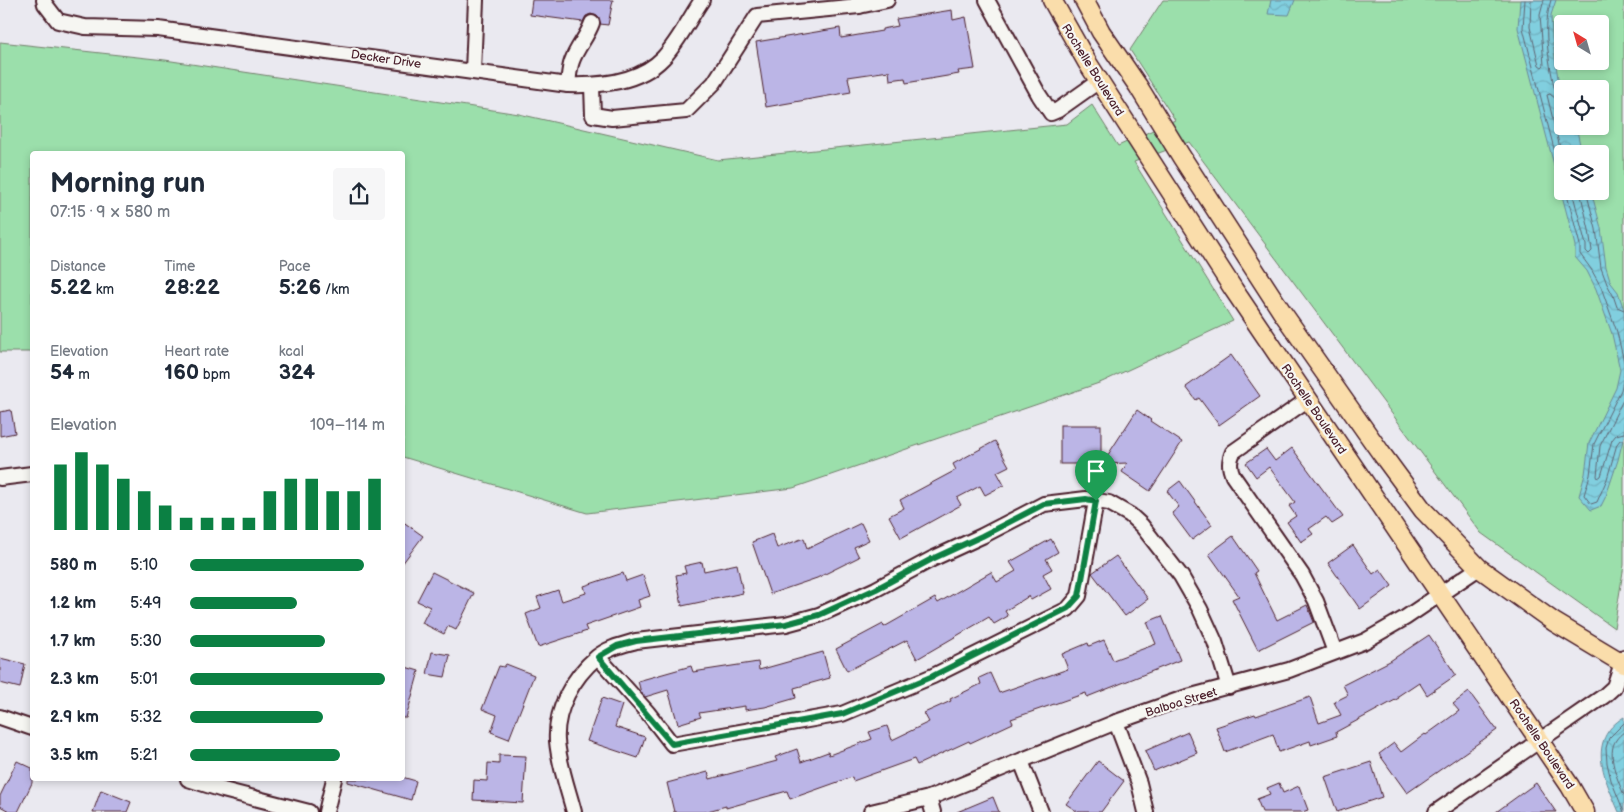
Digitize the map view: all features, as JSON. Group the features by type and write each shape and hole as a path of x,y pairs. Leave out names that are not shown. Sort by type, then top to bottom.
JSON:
{"main road":[{"name":"Rochelle Boulevard","path":"1052,0 1086,62 1234,290 1540,741 1585,812"},
{"path":"1089,2 1101,32 1138,86 1282,312 1423,510 1479,568 1554,622 1623,661"}],"street":[{"name":"Decker Drive","path":"44,0 58,21 84,27 158,29 568,85 592,86 618,81 646,71 663,58 684,30 702,0"},
{"path":"473,71 476,0"},
{"path":"592,86 594,115 612,118 686,111 714,83 757,16 887,0"},
{"path":"987,0 1039,95 1051,113 1098,81"},
{"path":"568,85 571,62 588,34 592,23"},
{"path":"1307,400 1233,452 1229,460 1233,476 1312,592 1335,652"},
{"path":"0,478 30,474"},
{"path":"574,812 560,762 557,739 560,717 566,697 574,682 598,657 617,646 636,641 786,624 819,615 876,589 1044,504 1086,499 1109,503 1130,515 1142,526 1181,576 1200,609 1215,642 1228,688"},
{"path":"598,657 672,744 842,714 933,676 1068,608 1079,596 1096,501"},
{"name":"Balboa Street","path":"871,812 929,798 1116,722 1184,698 1228,688 1289,670 1365,640 1441,595 1479,568"},
{"path":"1436,812 1604,696 1614,687 1623,661"},
{"path":"0,717 30,727"},
{"path":"1116,722 1133,765 1146,812"},
{"path":"1020,760 1042,812"},
{"path":"194,781 309,812"},
{"path":"326,812 334,781"},
{"path":"929,798 933,812"}],"green space":[{"path":"1163,0 1624,0 1624,565 1614,628 1481,533 1189,142 1134,162 1233,321 1102,382 793,488 587,513 405,458 405,151 30,151 30,352 0,352 0,42 165,60 519,114 718,160 1067,124 1092,105 1118,146 1175,120 1130,50"}],"water":[{"path":"1271,0 1295,0 1289,15 1268,14"},
{"path":"1520,0 1556,0 1551,15 1554,70 1557,70 1558,80 1554,80 1554,135 1578,135 1580,145 1554,145 1554,166 1518,28"},
{"path":"1563,200 1593,200 1601,228 1606,267 1611,283 1618,292 1624,310 1624,436 1606,496 1601,506 1591,510 1579,496 1585,474 1589,443 1616,388 1620,370 1612,334 1596,289 1587,271 1575,257 1575,246"},
{"path":"1624,717 1624,812 1619,812 1604,774 1602,749 1605,737 1612,727"}],"building":[{"path":"532,0 613,0 608,25 600,24 599,17 591,14 586,16 583,22 530,15"},
{"path":"952,10 953,20 966,17 975,69 958,71 959,74 906,83 905,78 890,80 889,71 848,77 851,92 766,107 756,42 840,28 841,38 882,31 882,29 898,26 896,19"},
{"path":"1231,355 1260,396 1219,425 1199,398 1196,400 1186,387"},
{"path":"11,410 15,433 0,436 0,412"},
{"path":"1137,410 1182,442 1150,491 1122,472 1127,463 1102,464"},
{"path":"1060,425 1101,425 1101,464 1060,464"},
{"path":"995,441 1009,466 997,472 1004,485 985,495 980,486 957,498 961,505 901,538 889,516 904,508 900,500 956,470 953,464"},
{"path":"1292,448 1343,517 1332,524 1326,517 1309,529 1313,534 1301,542 1287,522 1296,516 1289,506 1295,502 1269,467 1256,477 1246,463 1266,449 1275,461"},
{"path":"1180,481 1212,525 1192,540 1172,513 1179,507 1167,491"},
{"path":"405,523 423,536 405,560"},
{"path":"861,523 869,540 854,547 859,557 817,578 770,594 752,542 772,534 777,548 804,538 807,549"},
{"path":"1233,536 1257,571 1254,573 1277,620 1307,605 1314,622 1258,650 1232,599 1239,596 1209,554"},
{"path":"1051,539 1058,552 1046,559 1052,569 1043,574 1051,589 1031,600 1029,596 1005,611 1008,616 994,624 989,617 917,659 907,640 847,671 836,649 883,624 884,627 935,598 938,603 991,572 997,582 1016,571 1010,562"},
{"path":"1353,545 1373,574 1380,569 1392,586 1360,609 1328,563"},
{"path":"1116,556 1148,599 1125,616 1092,573"},
{"path":"702,562 704,571 737,564 743,593 682,606 676,575 686,573 684,566"},
{"path":"432,572 474,593 456,630 448,626 444,634 422,623 430,607 417,601"},
{"path":"623,573 626,581 643,575 650,596 638,600 640,607 585,626 587,631 538,647 526,614 541,608 537,597 558,590 562,601 586,593 584,586"},
{"path":"1162,616 1180,660 1087,697 1086,693 1011,719 1013,723 917,765 914,759 853,781 852,777 790,799 787,791 726,808 726,806 704,812 674,812 667,783 708,772 710,779 777,761 775,757 797,749 801,762 828,752 829,755 872,739 869,732 887,726 892,740 929,722 924,713 951,701 950,699 981,684 979,678 990,673 999,693 1068,669 1062,654 1088,643 1089,646 1104,640 1113,660 1156,644 1147,622"},
{"path":"1429,635 1456,675 1427,695 1419,682 1398,696 1399,698 1336,732 1337,736 1311,745 1310,741 1279,752 1273,734 1225,752 1216,727 1255,714 1256,716 1310,697 1319,723 1341,715 1334,702 1348,695 1343,685 1390,661"},
{"path":"432,652 450,655 445,677 427,674"},
{"path":"823,652 830,678 794,688 796,698 765,707 745,710 745,706 699,713 701,717 678,724 668,690 645,697 641,693 638,681 691,666 693,672 758,662 759,670"},
{"path":"0,658 25,664 20,688 0,683"},
{"path":"506,664 534,675 509,739 491,732 497,715 482,709 499,666 504,667"},
{"path":"405,667 419,671 405,718"},
{"path":"1469,692 1497,730 1407,793 1379,754 1394,743 1401,752 1426,735 1459,711 1453,704"},
{"path":"602,698 622,705 615,727 645,737 638,758 587,741"},
{"path":"1188,732 1197,753 1154,771 1145,751"},
{"path":"499,755 526,756 523,803 473,800 474,780 487,781 488,763 499,764"},
{"path":"17,761 30,767 30,781 32,783 18,812 11,812 0,806 0,796"},
{"path":"1098,761 1124,781 1101,812 1078,812 1066,804"},
{"path":"1371,762 1382,797 1337,812 1325,777"},
{"path":"405,778 416,781 411,800 348,782 405,781"},
{"path":"1279,783 1283,793 1299,786 1308,810 1302,812 1262,812 1257,799 1270,794 1267,788"},
{"path":"1536,783 1556,812 1496,812"},
{"path":"101,790 131,802 127,812 93,812"},
{"path":"993,797 999,812 957,812"}],"route":[{"path":"1086,499 1096,501 1079,596 1068,608 933,676 842,714 672,744 648,713 598,657 617,646 636,641 786,624 819,615 876,589 1044,504 1086,499"}]}
